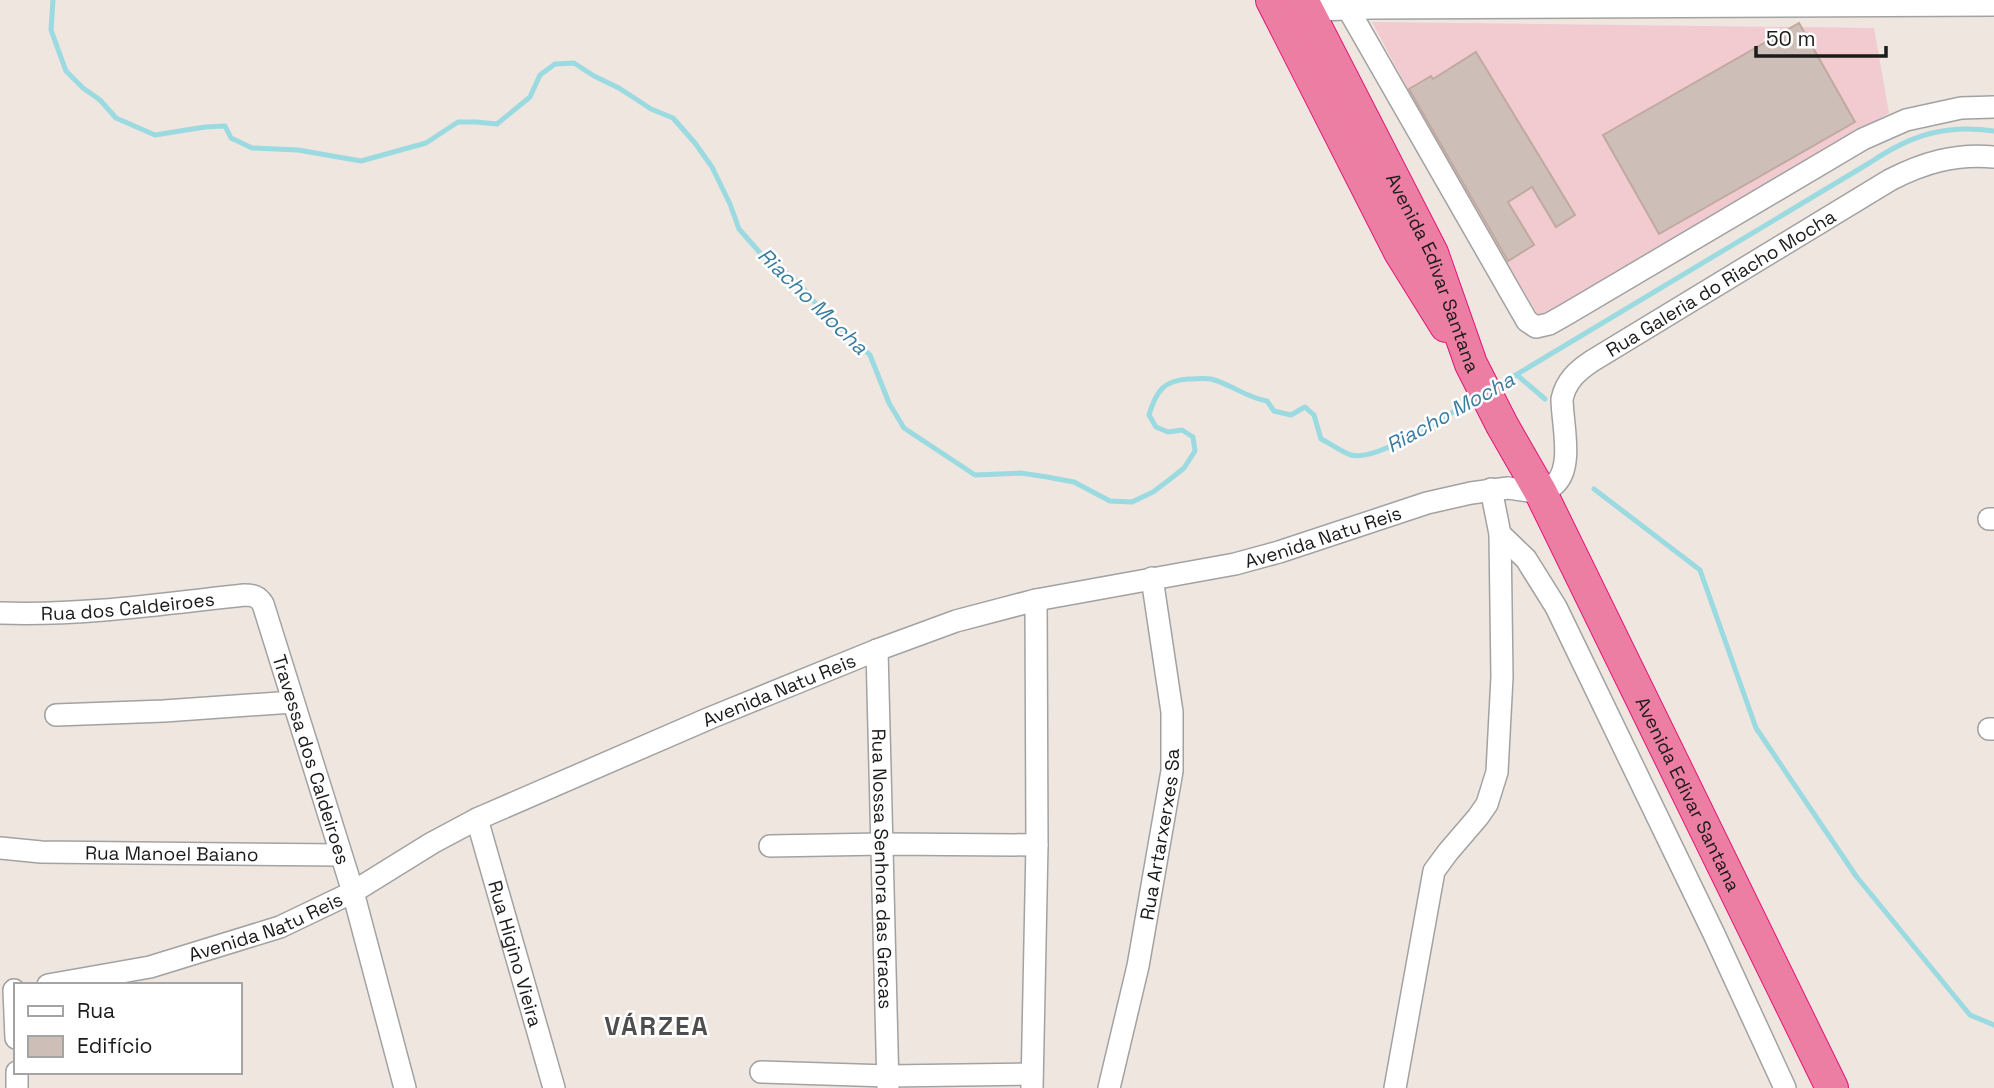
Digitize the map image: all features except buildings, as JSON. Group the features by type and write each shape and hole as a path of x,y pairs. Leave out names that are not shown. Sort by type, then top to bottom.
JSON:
{"highway":[{"name":"Avenida Edivar Santana","path":"1290,6 1400,252 1473,369 1541,493 1832,1088"}],"street":[{"path":"1346,4 1527,321 1536,327 1549,324 1565,315 1863,139 1906,120 1961,108 1994,107"},
{"path":"1290,6 1985,5"},
{"name":"Rua Galeria do Riacho Mocha","path":"1541,493 1556,484 1563,473 1566,457 1562,399 1564,389 1575,373 1889,180 1938,160 1979,155 1994,157"},
{"name":"Avenida Natu Reis","path":"59,983 150,967 280,927 353,892 432,843 477,819 710,718 956,621 1036,600 1255,558 1427,503 1491,489 1508,488 1541,493"},
{"path":"1395,1088 1434,871 1487,804 1497,772 1502,677 1500,534 1491,489"},
{"name":"Avenida Edivar Santana","path":"1500,534 1526,559 1556,607 1785,1088"},
{"name":"Rua Artarxerxes Sa","path":"1110,1088 1138,966 1172,771 1172,712 1152,578"},
{"name":"Rua dos Caldeiroes","path":"0,614 93,612 244,595 256,596"},
{"name":"Travessa dos Caldeiroes","path":"256,596 263,604 353,892 405,1088"},
{"path":"761,1072 888,1082 1032,1081 1037,845 1036,600"},
{"name":"Rua Nossa Senhora das Gracas","path":"877,650 888,1082"},
{"path":"56,715 293,702"},
{"name":"Rua Higino Vieira","path":"477,819 554,1088"},
{"path":"770,846 1037,845"},
{"name":"Rua Manoel Baiano","path":"0,848 41,852 341,855"},
{"path":"10,991 14,1022"}],"shaded area":[{"path":"1372,22 1874,28 1889,113 1540,318 1453,175"}],"waterway":[{"name":"Riacho Mocha","path":"53,0 51,30 66,71 100,100 116,118 155,135 225,126 231,138 252,148 298,150 361,161 426,143 458,122 497,124 530,97 540,75 555,64 574,63 651,109 673,118 712,167 739,229 762,255 799,283 824,314 870,355 889,403 904,428 975,475 1021,473 1047,477 1074,482 1110,501 1132,502 1153,492 1184,468 1195,451 1193,437 1182,430 1168,432 1156,427 1149,415 1162,388 1180,380 1218,381 1267,401 1274,411 1291,415 1305,407 1314,415 1321,439 1351,455 1363,455 1396,444 1476,398"},
{"name":"Riacho Mocha","path":"1494,388 1900,145 1915,138 1944,131 1994,131"},
{"path":"1517,375 1545,399"},
{"path":"1594,489 1700,570 1756,728 1856,876 1970,1015 1994,1025"}],"district":[{"name":"VÁRZEA","path":"657,1026"}]}
